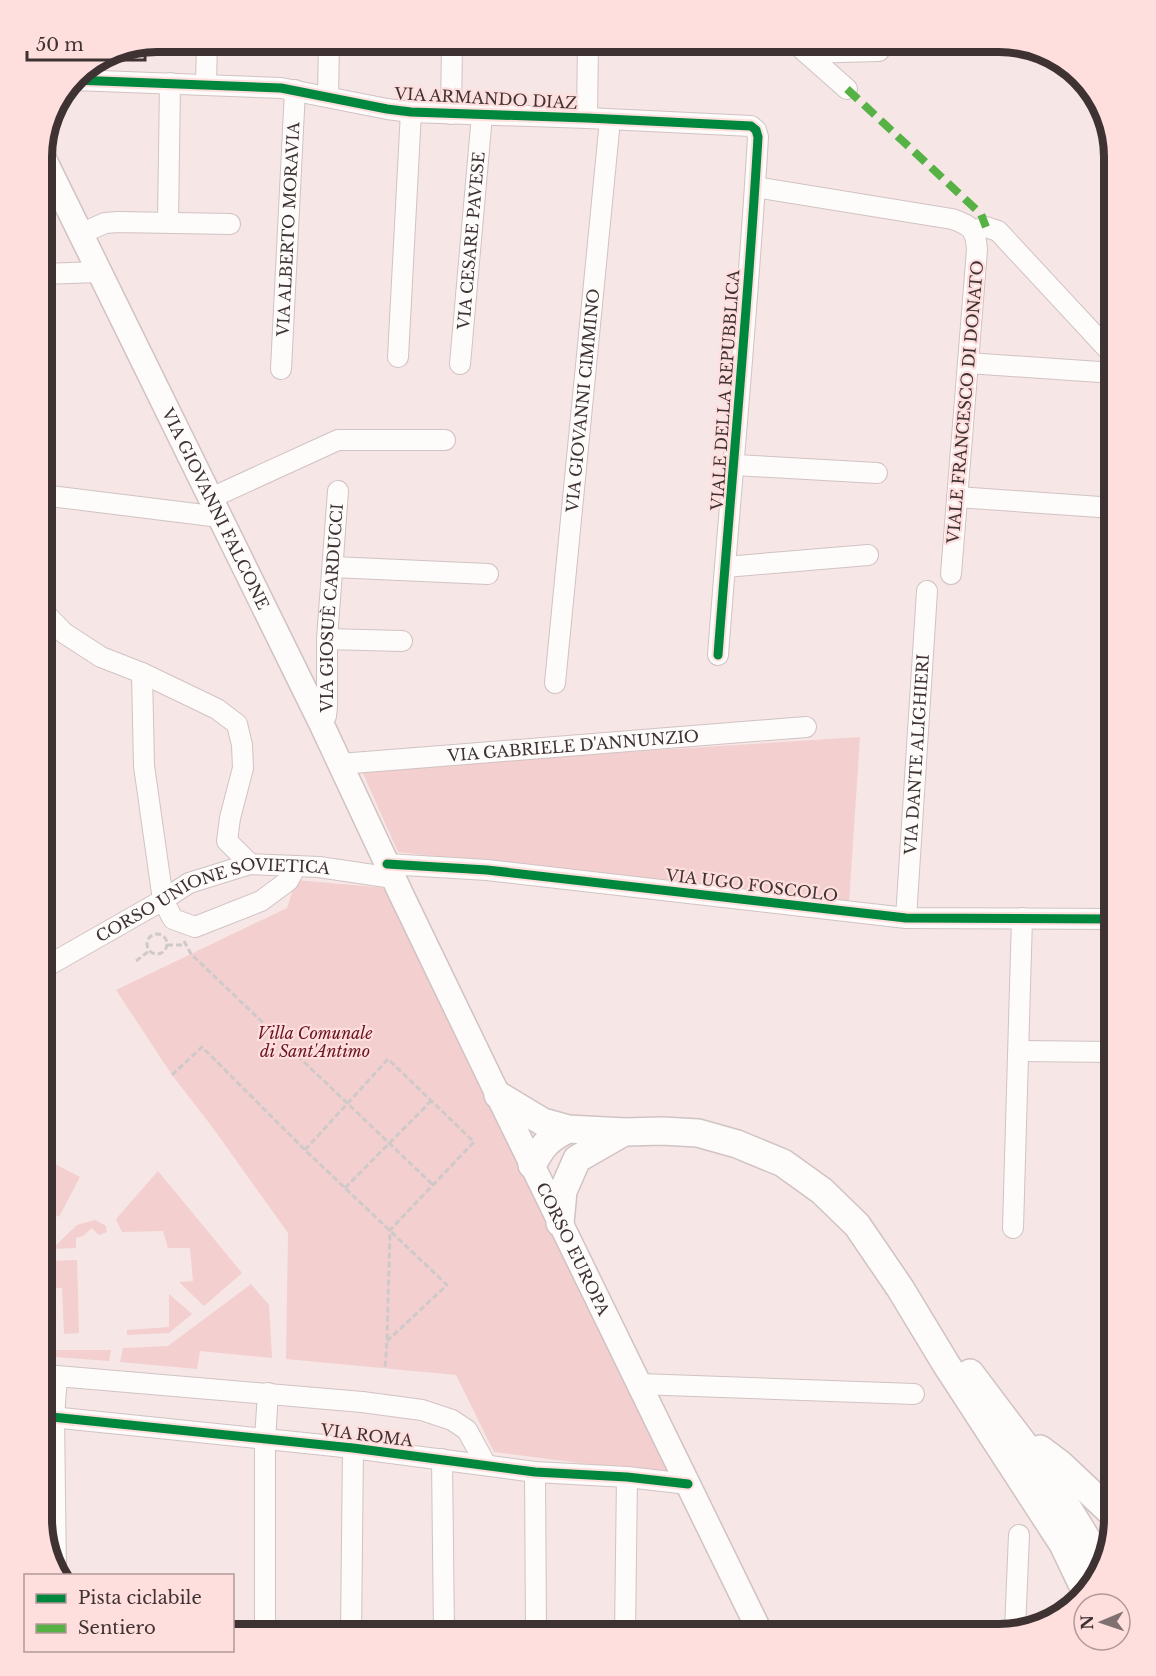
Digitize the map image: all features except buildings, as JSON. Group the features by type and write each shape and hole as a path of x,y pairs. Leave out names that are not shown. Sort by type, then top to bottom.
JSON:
{"highway":[{"path":"498,1095 543,1122 568,1129 698,1133 736,1144 783,1163 822,1191 857,1225 900,1288 946,1364 1063,1544 1081,1583"},
{"path":"532,1165 543,1146 568,1129"},
{"path":"532,1165 577,1159 625,1132"},
{"path":"560,1223 563,1191 577,1159"},
{"path":"900,1288 1019,1435 1055,1486 1097,1555"},
{"path":"1019,1435 1060,1464 1103,1505"}],"main road":[{"name":"VIA GIOVANNI FALCONE","path":"53,177 321,723 390,871"},
{"name":"CORSO EUROPA","path":"390,871 756,1624"}],"street":[{"path":"206,84 207,52"},
{"path":"328,96 329,52"},
{"path":"451,114 452,52"},
{"path":"587,118 588,53"},
{"path":"806,53 847,89"},
{"name":"VIA ARMANDO DIAZ","path":"91,77 295,90 411,112 587,118 751,126 754,128"},
{"path":"168,222 170,83"},
{"name":"VIA ALBERTO MORAVIA","path":"281,369 295,90"},
{"path":"398,357 411,112"},
{"name":"VIA CESARE PAVESE","path":"460,364 482,115"},
{"name":"VIA GIOVANNI CIMMINO","path":"555,682 610,120"},
{"name":"VIALE DELLA REPUBBLICA","path":"718,656 735,465 755,187 758,137 754,128"},
{"path":"755,187 952,219 967,225 973,231 986,227 998,231 1103,344"},
{"path":"80,234 105,223 118,222 230,224"},
{"name":"VIALE FRANCESCO DI DONATO","path":"951,574 977,250 973,231"},
{"path":"53,274 99,272"},
{"path":"968,363 1103,372"},
{"path":"53,496 216,508 338,440 446,440"},
{"name":"VIALE DELLA REPUBBLICA","path":"735,465 877,473"},
{"name":"VIA GIOSUÈ CARDUCCI","path":"321,723 326,716 327,707 327,639 338,491"},
{"path":"957,497 1103,507"},
{"path":"725,567 868,555"},
{"path":"333,567 488,574"},
{"name":"VIA DANTE ALIGHIERI","path":"906,918 927,591"},
{"path":"53,621 64,633 101,657 142,673 217,708 237,724 242,744 243,768 230,818 227,841 250,864"},
{"path":"327,639 402,641"},
{"path":"142,673 144,766 164,900 173,919 195,927 261,901 288,881 296,866"},
{"name":"VIA GABRIELE D'ANNUNZIO","path":"340,764 806,727"},
{"name":"CORSO UNIONE SOVIETICA","path":"52,963 164,900 189,883 250,864 390,871"},
{"name":"VIA UGO FOSCOLO","path":"390,871 487,870 906,918 1103,919"},
{"path":"1013,1228 1023,918"},
{"path":"1019,1051 1103,1052"},
{"path":"52,1398 57,1376 268,1393 422,1410 452,1420 467,1430 486,1465"},
{"path":"639,1384 914,1394"},
{"path":"265,1623 265,1439 268,1393"},
{"name":"VIA ROMA","path":"52,1416 353,1448 535,1472 627,1477 688,1484"},
{"path":"351,1623 353,1448"},
{"path":"442,1459 444,1623"},
{"path":"535,1472 536,1623"},
{"path":"626,1624 627,1477"},
{"path":"52,1486 55,1543"},
{"path":"1015,1622 1019,1535"}],"path":[{"path":"154,934 164,936 167,945 161,954 155,955 149,951 147,941 154,934"},
{"path":"167,945 186,945"},
{"path":"136,960 149,951"},
{"path":"191,954 433,1185"},
{"path":"172,1075 202,1047 305,1150 447,1285 387,1341"},
{"path":"305,1150 388,1059 474,1142 390,1230 385,1368"},
{"path":"345,1188 431,1101"}],"green space":[{"path":"860,737 849,903 398,852 361,769"},
{"name":"Villa Comunale di Sant'Antimo","path":"296,880 386,888 672,1475 494,1452 456,1375 286,1359 288,1233 172,1075 116,990 287,908"},
{"path":"52,1164 80,1177 59,1217 52,1213"},
{"path":"158,1171 242,1273 204,1306 179,1282 193,1281 190,1248 168,1248 163,1231 122,1232 116,1219"},
{"path":"95,1220 106,1226 107,1232 99,1235 92,1228 83,1236 76,1238 76,1248 52,1249 52,1249 77,1225"},
{"path":"77,1260 79,1333 64,1334 62,1288 52,1288 52,1261"},
{"path":"251,1284 269,1305 272,1358 200,1351 197,1369 120,1362 123,1348 168,1346"},
{"path":"169,1294 192,1314 169,1333 127,1335 127,1330 169,1327"},
{"path":"55,1350 111,1350 109,1361 55,1357"}],"marked path":[{"path":"847,89 981,214 986,227"}],"cycle path":[{"path":"87,80 281,88 411,112 751,126 756,130 758,137 749,267 718,655"},
{"path":"387,864 487,870 906,918 1103,919"},
{"path":"52,1417 353,1448 535,1472 627,1477 688,1484"}]}
